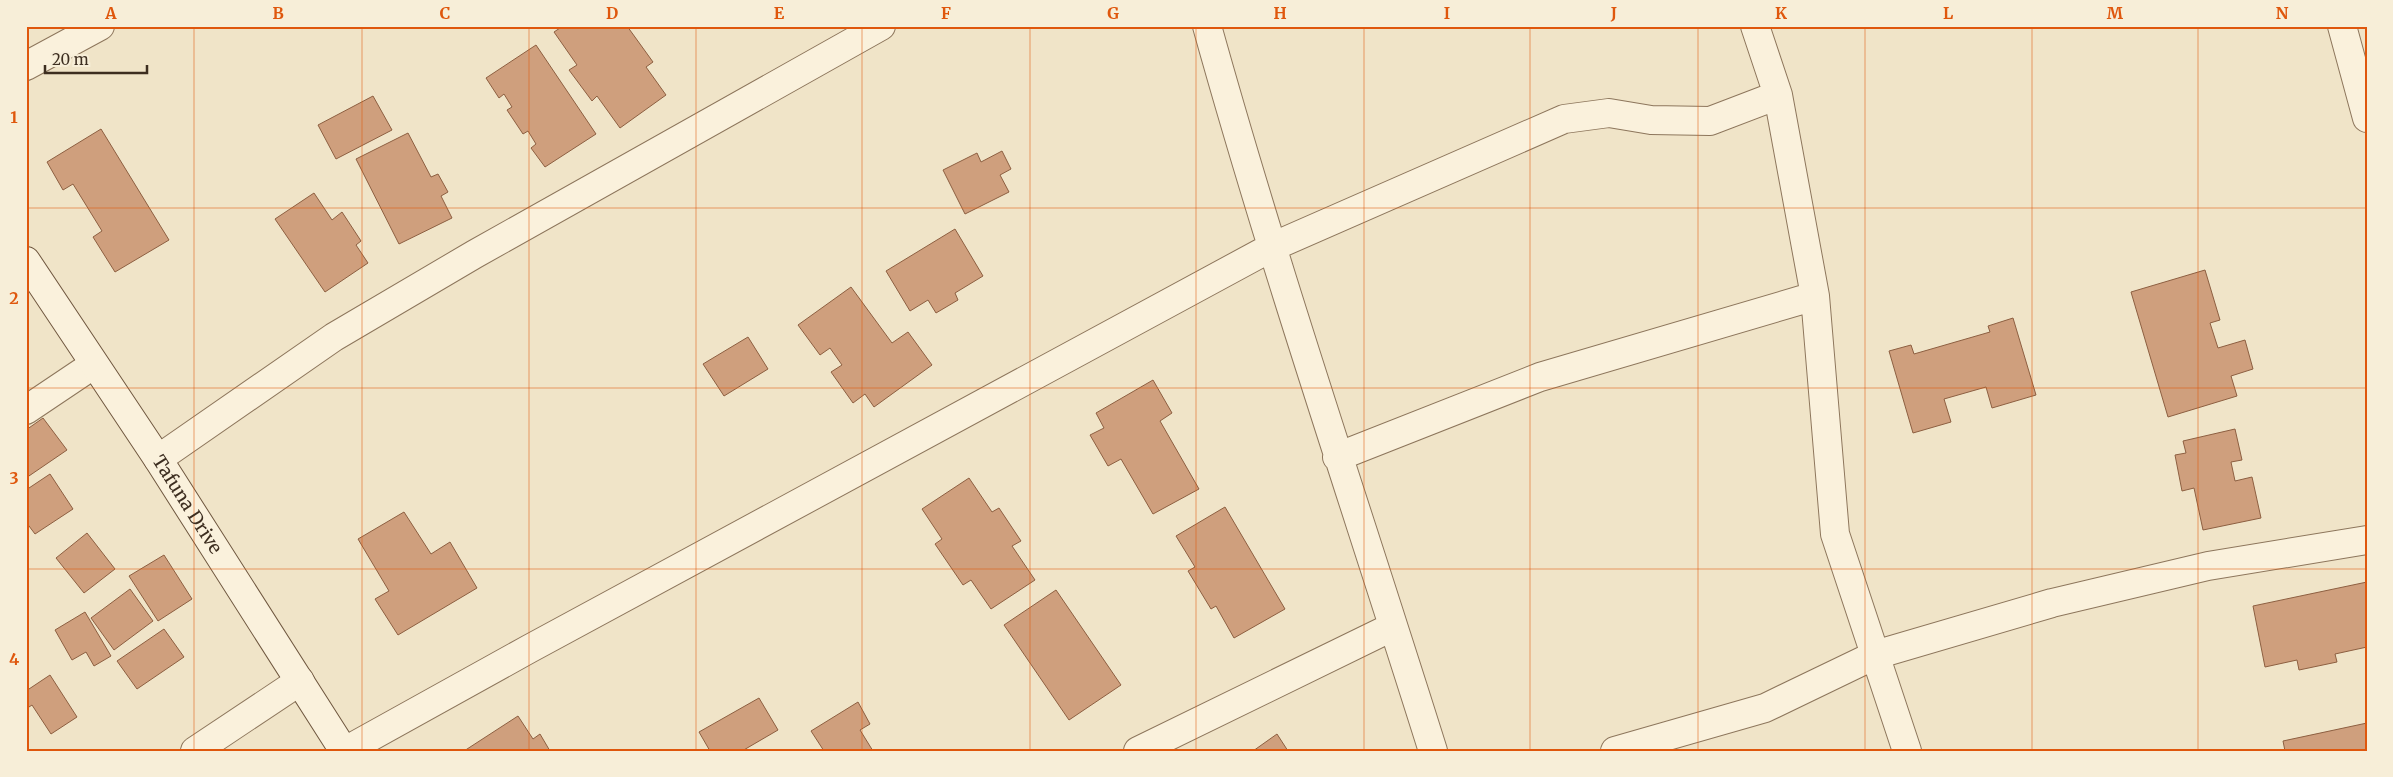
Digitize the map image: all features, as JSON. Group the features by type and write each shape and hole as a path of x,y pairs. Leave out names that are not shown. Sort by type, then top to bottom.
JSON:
{"street":[{"path":"26,66 100,26"},
{"path":"158,459 334,337 475,254 881,26"},
{"path":"1207,26 1272,248 1337,456 1433,751"},
{"path":"1755,26 1778,95 1815,296 1835,534 1907,751"},
{"path":"2342,26 2367,118"},
{"path":"345,751 546,639 1272,248 1564,118 1609,113 1651,120 1710,121 1778,95"},
{"name":"Tafuna Drive","path":"26,261 158,459 345,751"},
{"path":"1337,456 1540,377 1815,296"},
{"path":"26,410 93,364"},
{"path":"1615,751 1765,708 1875,655 2052,602 2208,566 2367,540"},
{"path":"1138,751 1392,627"},
{"path":"195,751 300,681"}],"building":[{"path":"563,26 627,26 653,62 646,67 666,95 620,128 597,96 592,101 569,70 577,65 554,32"},
{"path":"536,45 596,134 545,167 531,148 536,144 528,131 523,134 507,110 512,107 504,94 499,98 486,78"},
{"path":"373,96 392,130 336,159 318,125"},
{"path":"101,129 169,240 115,272 93,237 102,231 73,184 63,190 47,162"},
{"path":"408,133 431,177 438,174 448,192 441,196 452,218 399,244 356,159"},
{"path":"1002,151 1011,169 1000,175 1009,192 965,214 943,170 977,153 981,162"},
{"path":"314,193 332,220 342,212 361,241 356,245 368,263 325,292 275,219"},
{"path":"955,229 983,276 955,293 958,300 936,313 928,300 910,311 886,271"},
{"path":"2205,270 2220,320 2210,323 2218,348 2245,340 2253,369 2231,376 2237,396 2168,417 2131,292"},
{"path":"851,287 892,343 908,332 932,365 874,407 865,394 853,403 831,372 842,365 830,348 820,355 798,325"},
{"path":"2013,318 2036,395 1992,408 1986,387 1944,399 1951,422 1913,433 1889,351 1911,345 1914,354 1990,332 1988,326"},
{"path":"748,337 768,369 724,396 703,364"},
{"path":"1153,380 1172,413 1160,421 1199,489 1153,514 1121,459 1108,466 1090,435 1104,428 1096,413"},
{"path":"43,418 67,450 26,478 26,430"},
{"path":"2235,429 2242,460 2231,462 2235,481 2252,477 2261,518 2203,530 2194,488 2182,491 2175,455 2186,453 2183,441"},
{"path":"50,474 73,509 35,534 26,522 26,490"},
{"path":"969,478 992,512 999,508 1021,541 1012,546 1035,580 991,609 971,580 963,585 935,544 942,539 922,509"},
{"path":"1225,507 1285,609 1234,638 1216,606 1211,609 1188,571 1195,567 1176,536"},
{"path":"404,512 431,554 450,542 477,588 398,635 375,599 389,591 358,539"},
{"path":"87,533 115,569 84,593 56,558"},
{"path":"164,555 192,599 158,621 129,576"},
{"path":"2367,582 2367,647 2335,654 2337,662 2299,670 2297,660 2265,667 2253,606"},
{"path":"130,589 153,621 114,650 91,618"},
{"path":"1056,590 1121,685 1069,720 1004,625"},
{"path":"85,612 111,656 94,666 86,652 72,660 55,630"},
{"path":"164,629 184,657 137,689 117,661"},
{"path":"50,675 77,717 51,734 32,705 26,709 26,691"},
{"path":"759,698 778,730 742,751 710,751 699,732"},
{"path":"858,702 870,724 860,730 873,751 824,751 811,731"},
{"path":"518,716 533,739 540,734 550,751 464,751"},
{"path":"2367,723 2367,751 2285,751 2283,741"},
{"path":"1277,734 1288,751 1253,751"}]}
